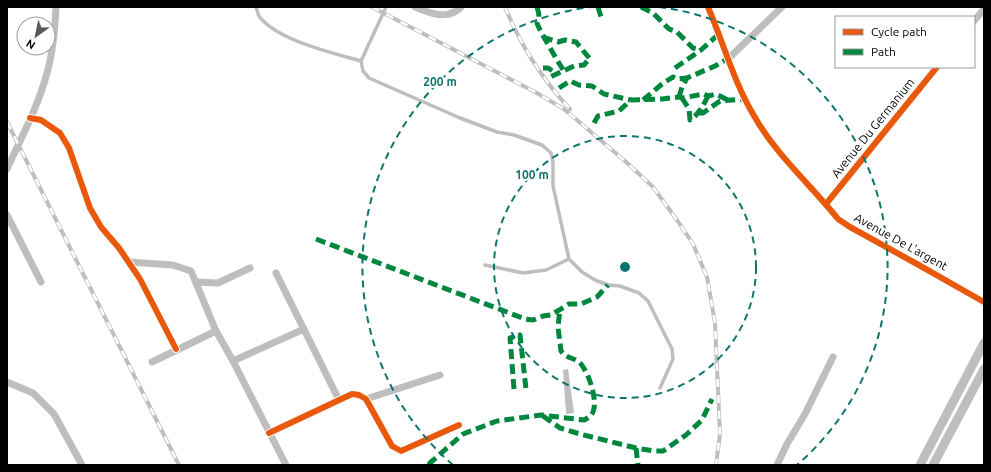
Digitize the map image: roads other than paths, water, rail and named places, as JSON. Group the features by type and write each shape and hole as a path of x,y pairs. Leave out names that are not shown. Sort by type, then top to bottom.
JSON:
{"street":[{"path":"7,169 30,118 47,74 55,34 56,7"},
{"path":"415,7 432,14 447,15 458,10 460,7"},
{"name":"Avenue De L'argent","path":"708,7 753,115 792,167 838,219 984,302"},
{"path":"729,58 782,7"},
{"path":"975,21 984,9"},
{"name":"Avenue Du Germanium","path":"826,204 936,68"},
{"path":"30,118 41,120 60,133 69,148 90,208 101,227 140,279 176,349"},
{"path":"7,215 41,282"},
{"path":"128,262 173,265 190,272 196,282 216,331 286,465"},
{"path":"196,282 218,283 250,268"},
{"path":"276,273 339,400"},
{"path":"233,361 304,329"},
{"path":"152,362 176,349 216,331"},
{"path":"920,465 984,343"},
{"path":"777,465 787,444 805,414 833,357"},
{"path":"933,465 984,369"},
{"path":"366,399 440,375"},
{"path":"7,382 33,393 54,414 82,465"},
{"path":"269,433 352,394 359,395 366,399 392,446 401,451 459,425"}],"lane":[{"path":"256,7 258,15 269,26 294,40 361,61"},
{"path":"386,7 361,61 362,71 369,78 460,118 497,132 514,135 542,146 551,153 553,162 553,186 569,259 582,272 595,280 608,285 620,286 638,292 648,301 672,349 674,359 660,388"},
{"path":"485,265 523,273 546,270 569,259"}],"railway":[{"path":"372,7 535,92 564,109 653,187 693,244 707,277 715,323 720,434 716,465"},
{"path":"505,7 533,61 560,98 570,109"},
{"path":"7,122 179,465"}]}
